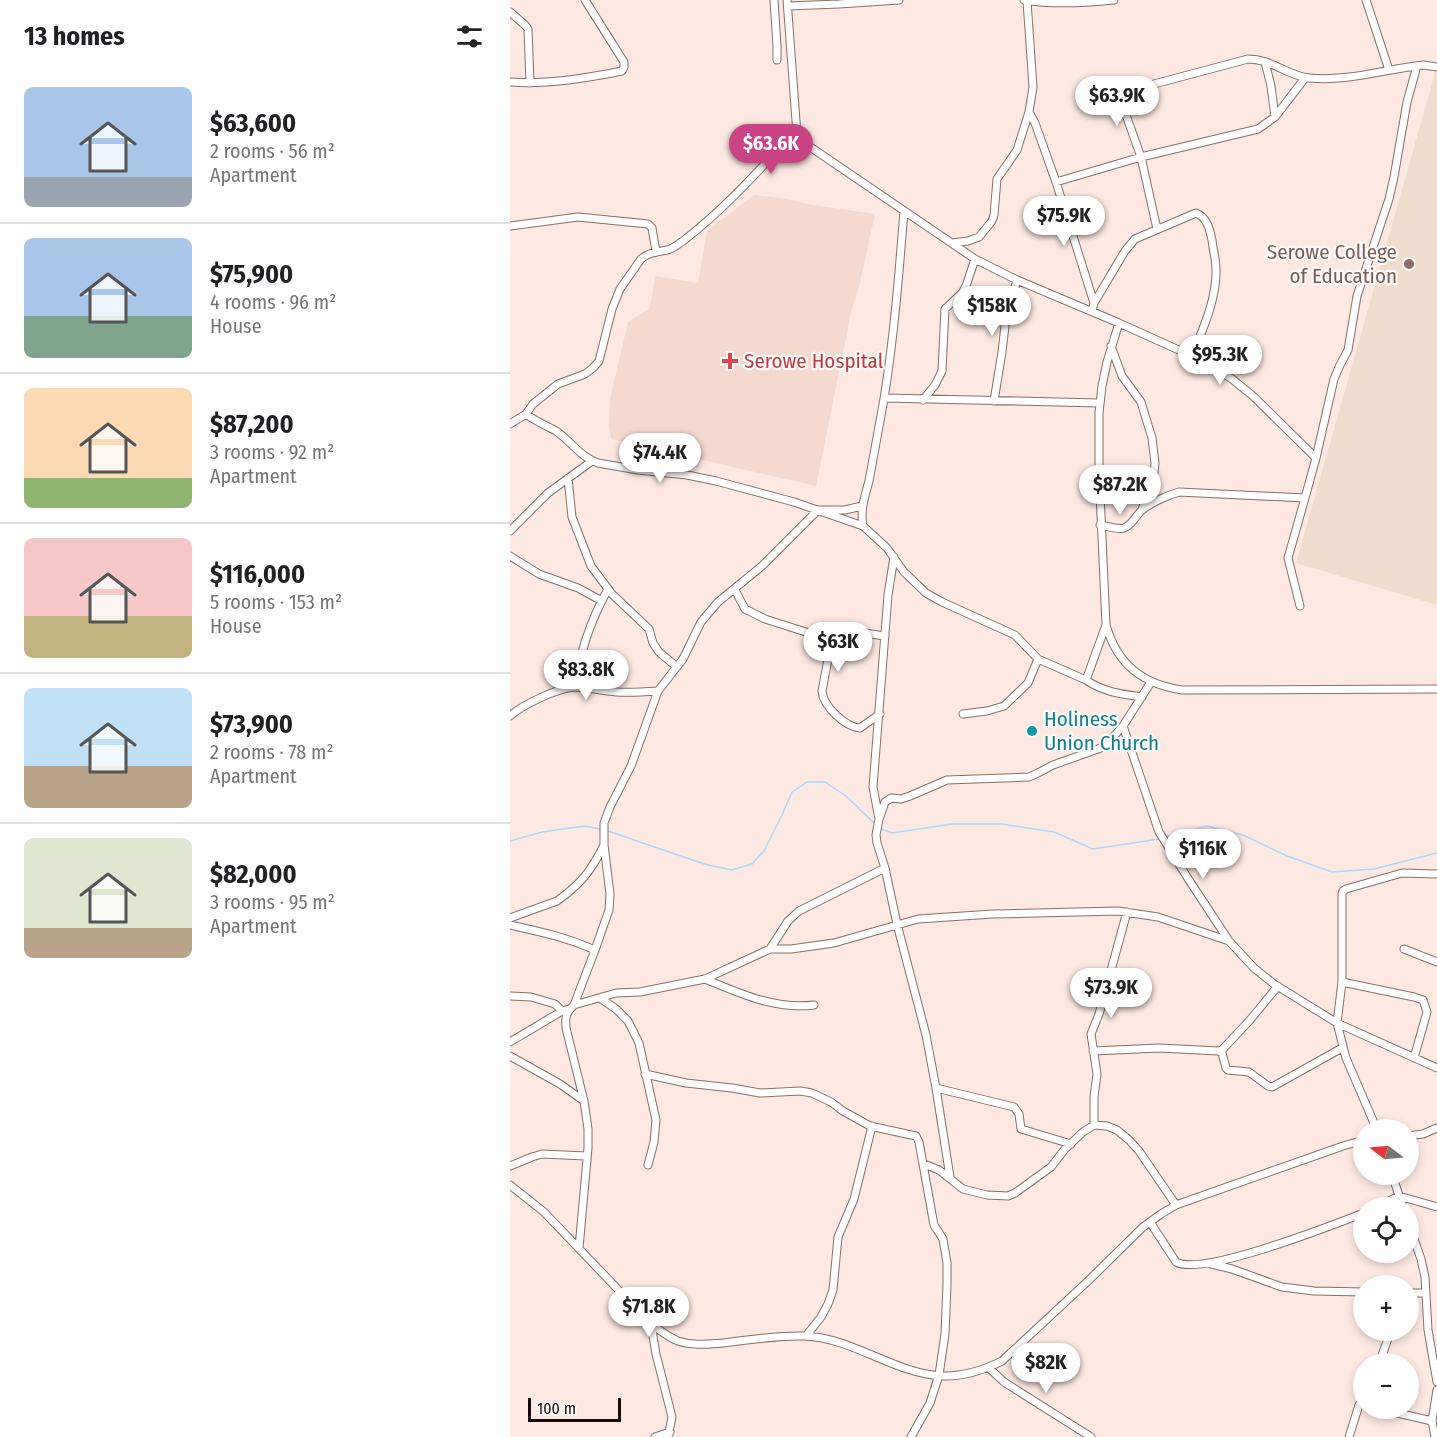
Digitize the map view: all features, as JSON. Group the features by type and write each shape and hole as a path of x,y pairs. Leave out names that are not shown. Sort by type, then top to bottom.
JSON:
{"street":[{"path":"510,82 530,84 572,80 622,71 624,62 585,0"},
{"path":"774,0 777,60"},
{"path":"899,0 788,3 797,136 800,140 975,259 1214,368 1245,389 1316,458"},
{"path":"952,243 980,237 992,221 997,179 1017,150 1029,112 1033,87 1025,0 1041,3 1085,3 1114,0"},
{"path":"1366,0 1389,70"},
{"path":"510,12 528,29 530,84"},
{"path":"1157,229 1141,157 1121,101 1126,91 1248,59 1257,59 1305,78 1338,78 1417,66 1437,67"},
{"path":"1265,62 1275,117"},
{"path":"1300,606 1288,558 1316,458 1334,379 1348,350 1357,296 1389,199 1409,94 1417,66"},
{"path":"1056,182 1141,157 1258,129 1275,117 1305,78"},
{"path":"1029,112 1056,182 1094,303"},
{"path":"512,421 526,414 534,404 558,384 585,374 593,368 599,361 612,309 620,289 641,259 656,250 674,247 684,240 728,203 797,129"},
{"path":"863,526 862,506 884,398 900,270 904,211"},
{"path":"1092,311 1094,303 1130,244 1157,229 1196,213 1202,216 1210,232 1216,278 1208,317 1192,356"},
{"path":"510,226 578,217 648,224 652,228 656,250"},
{"path":"923,400 935,385 942,371 945,309 962,293 975,259"},
{"path":"994,401 1006,317 1017,280"},
{"path":"1119,323 1104,374 1100,403 1098,472 1106,625 1113,644 1124,662 1151,682 1171,688 1201,690 1437,689"},
{"path":"1111,346 1122,376 1141,402 1152,438 1154,473 1142,510"},
{"path":"884,398 1100,403"},
{"path":"526,414 557,431 576,450 592,461 619,468 668,472 716,481 818,510 863,526 877,538 904,572 926,593 1015,635 1038,659 1101,689 1142,697"},
{"path":"510,531 548,493 592,461"},
{"path":"568,478 572,517 591,566 608,590 649,629 653,643 659,652 677,668"},
{"path":"1100,525 1125,527 1142,510 1168,495 1179,492 1305,498"},
{"path":"579,1248 588,1129 565,1017 595,950 609,910 610,894 604,845 604,823 610,807 631,766 658,692 683,660 701,622 718,602 762,566 818,510 845,510 862,506"},
{"path":"510,556 539,574 578,588 602,601"},
{"path":"879,819 873,787 888,595 894,557"},
{"path":"576,687 581,653 608,590"},
{"path":"735,590 745,609 765,619 831,640"},
{"path":"1086,680 1106,625"},
{"path":"880,714 860,728 847,725 823,698 822,691 833,631 837,628 885,636"},
{"path":"963,714 1004,706 1028,683 1038,659"},
{"path":"950,1178 921,1012 877,843 879,819 885,802 891,798 901,799 910,796 947,780 1029,777 1053,765 1098,750 1123,726 1151,682"},
{"path":"510,716 549,693 566,688 658,692"},
{"path":"1123,726 1159,832 1229,941 1254,968 1337,1023 1437,1068"},
{"path":"510,918 563,897 583,880 604,845"},
{"path":"770,949 788,921 799,911 885,868"},
{"path":"1372,1119 1342,1048 1337,1023 1342,982 1343,891 1402,873 1437,874"},
{"path":"510,1042 568,1008 616,993 640,992 705,979 770,949 834,944 918,919 993,914 1118,911 1158,917 1229,941"},
{"path":"1094,1125 1097,1074 1091,1034 1100,1014 1127,912"},
{"path":"510,926 576,941 595,950"},
{"path":"1404,949 1437,962"},
{"path":"705,979 764,1001 787,1006 814,1005"},
{"path":"1342,982 1423,1000 1427,1012 1414,1058"},
{"path":"1093,1051 1159,1048 1221,1051 1278,986"},
{"path":"510,996 531,997 568,1008"},
{"path":"600,998 628,1021 639,1042 656,1120 648,1165"},
{"path":"1221,1051 1228,1070 1249,1072 1272,1087 1342,1048"},
{"path":"510,1056 560,1084 584,1101"},
{"path":"645,1074 686,1083 732,1088 760,1094 812,1092 872,1126 916,1136 924,1164 934,1225 943,1239 947,1263 945,1334 939,1375 930,1403 911,1437"},
{"path":"936,1088 1014,1107 1019,1114 1021,1130 1071,1144"},
{"path":"924,1164 939,1170 967,1191 1008,1196 1051,1167 1083,1132 1094,1125 1107,1126 1118,1130 1129,1140 1176,1205"},
{"path":"806,1336 821,1317 833,1290 838,1237 854,1198 872,1126"},
{"path":"1419,1135 1437,1128"},
{"path":"510,1185 544,1212 651,1324 677,1341 702,1344 806,1336 833,1341 912,1370 957,1376 989,1368 1013,1352 1150,1221 1176,1205 1353,1143"},
{"path":"510,1166 542,1154 586,1156"},
{"path":"1396,1185 1399,1196 1437,1207"},
{"path":"1150,1221 1178,1264 1182,1265 1209,1263 1260,1250 1353,1217"},
{"path":"1419,1253 1426,1293 1428,1330 1434,1343 1437,1382"},
{"path":"1209,1263 1282,1287 1314,1291 1353,1292"},
{"path":"1419,1293 1426,1293"},
{"path":"651,1324 672,1417 669,1434 655,1437"},
{"path":"989,1368 1004,1383 1091,1437"},
{"path":"1435,1437 1432,1421 1437,1390"},
{"path":"1419,1418 1432,1421"},
{"path":"1349,1437 1356,1419"}],"shaded area":[{"name":"Serowe College of Education","path":"1437,70 1437,605 1296,563"},
{"name":"Serowe Hospital","path":"754,195 875,214 859,287 852,308 816,486 611,439 610,399 628,322 650,308 655,276 698,283 707,231"}],"waterway":[{"path":"608,831 704,864 732,870 752,864 764,851 792,792 807,782 825,782 846,796 876,825"},
{"path":"879,828 892,833 952,824 1002,824 1054,832 1093,849 1159,839"},
{"path":"510,841 542,832 585,826 600,829"},
{"path":"1167,837 1207,826 1243,835 1287,856 1332,872 1374,869 1437,853"}],"place":[{"name":"Serowe College of Education","path":"1409,264"},
{"name":"Serowe Hospital","path":"730,361"},
{"name":"Holiness Union Church","path":"1032,731"}]}
